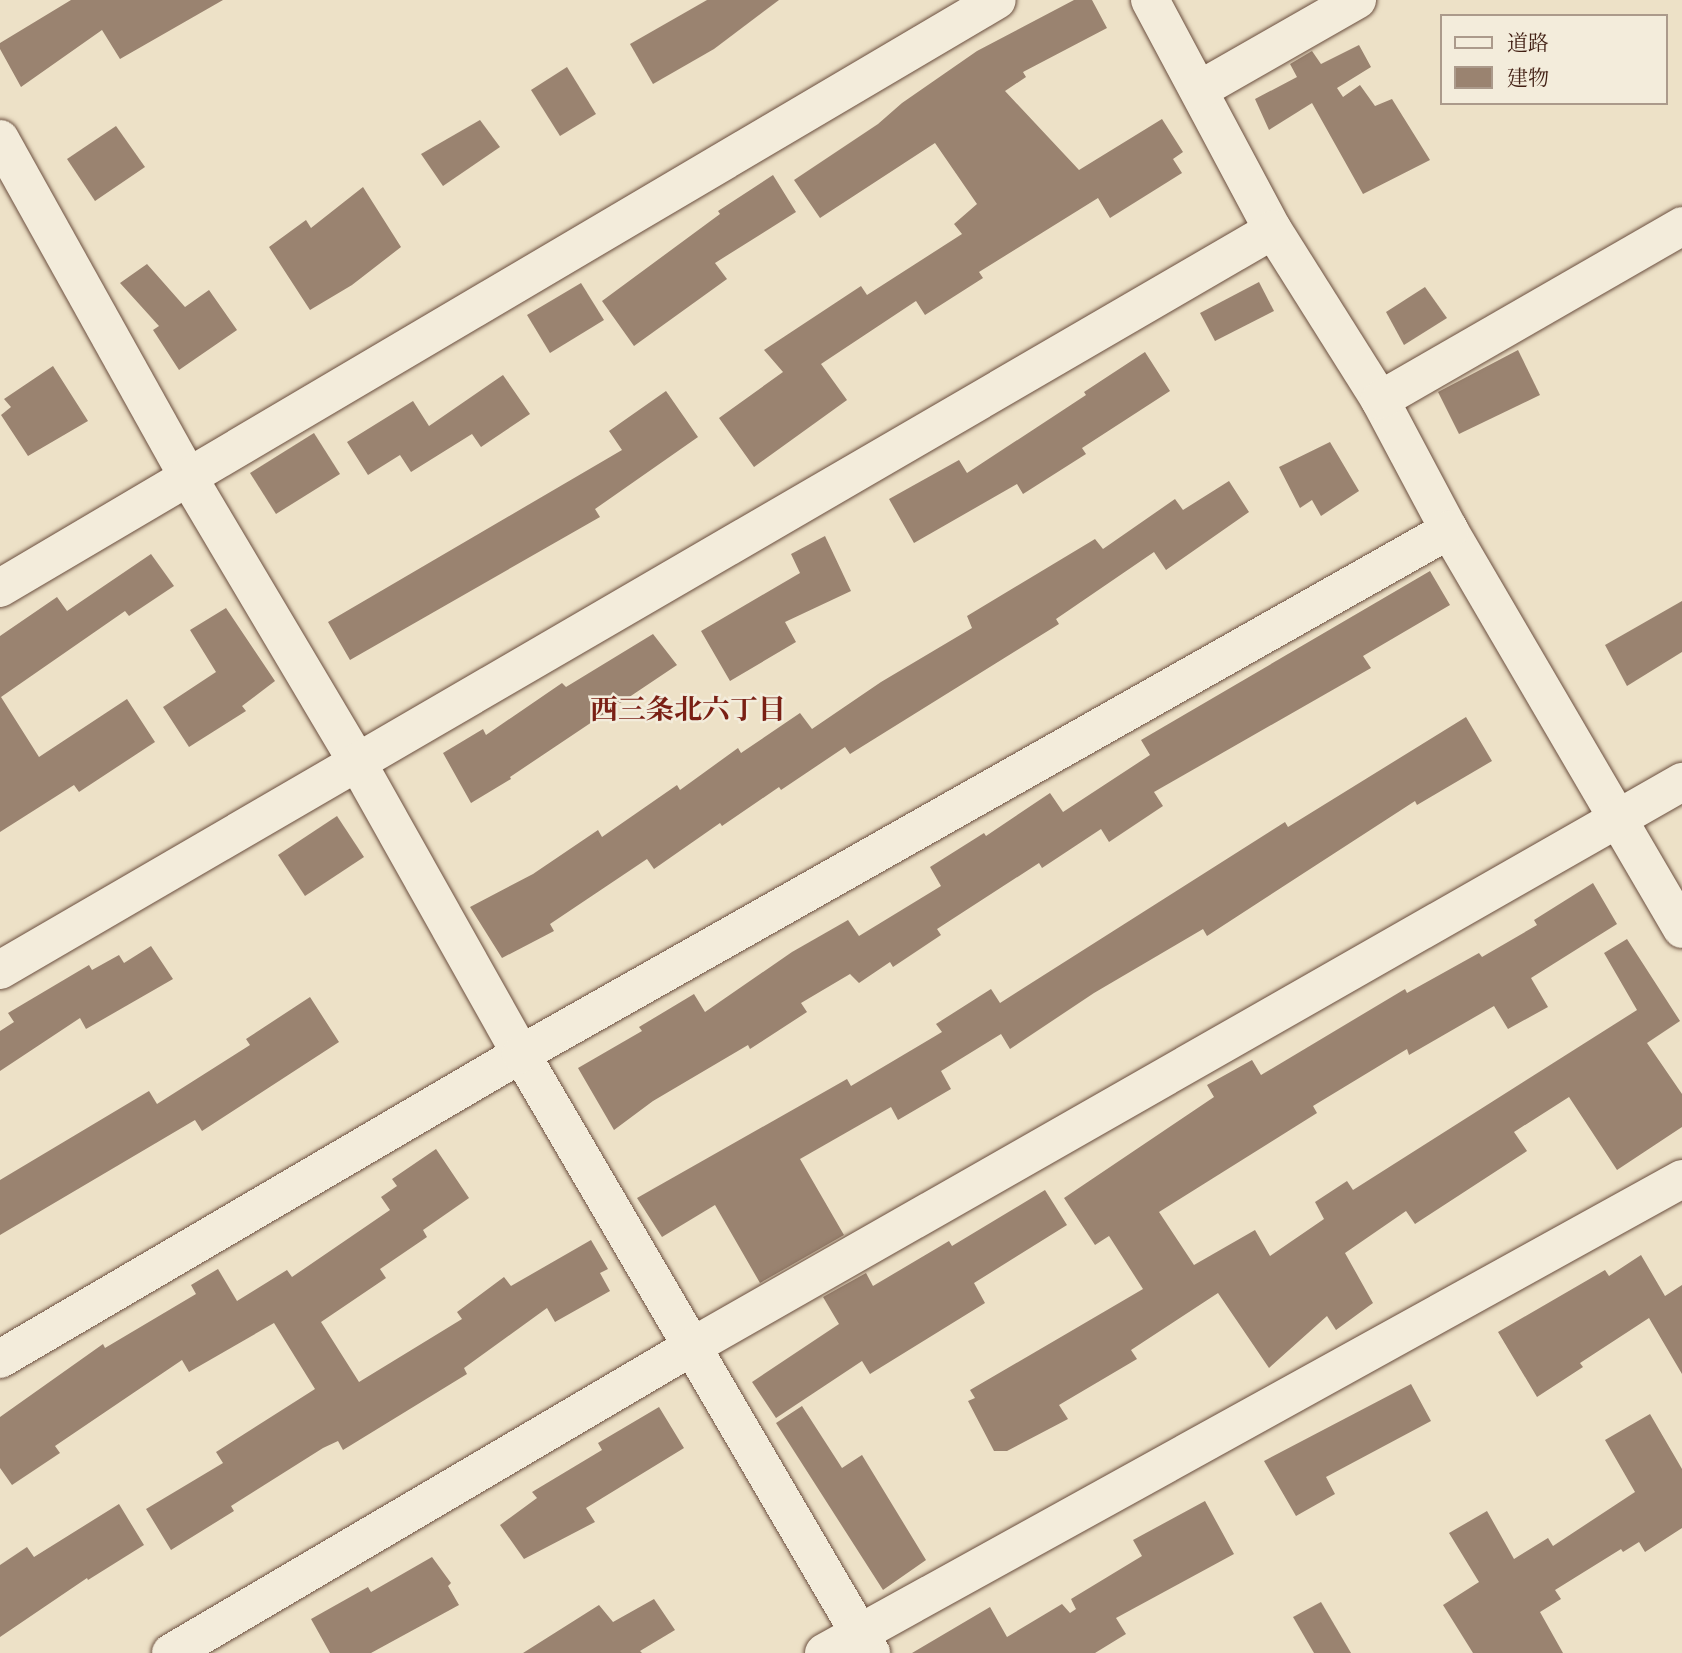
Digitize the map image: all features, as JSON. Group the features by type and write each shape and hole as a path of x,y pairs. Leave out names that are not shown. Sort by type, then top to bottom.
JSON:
{"street":[{"path":"0,588 997,0"},
{"path":"1150,0 1273,230 1380,400 1449,530 1682,929"},
{"path":"1199,90 1357,0"},
{"path":"0,139 188,477 356,762 521,1054 865,1643"},
{"path":"1380,400 1682,226"},
{"path":"0,970 1273,230"},
{"path":"0,1359 521,1054 1449,530"},
{"path":"172,1653 693,1346 1682,782"},
{"path":"824,1653 865,1643 1682,1179"}],"building":[{"path":"71,0 223,0 120,59 102,30 21,87 0,49 0,43"},
{"path":"707,0 779,0 714,49 653,84 630,44"},
{"path":"1074,0 1092,0 1107,28 1023,72 1026,77 1005,91 1079,170 1162,119 1183,152 1173,159 1182,173 1110,218 1098,198 979,272 983,278 925,315 916,301 821,364 847,400 754,467 719,418 783,372 764,350 861,286 867,295 962,234 954,224 977,204 935,143 820,218 794,180 878,124 902,103 977,51"},
{"path":"1359,45 1371,67 1337,88 1343,97 1360,85 1375,106 1392,99 1430,160 1363,194 1312,103 1269,130 1255,99 1297,77 1290,64 1312,51 1321,64"},
{"path":"567,67 596,114 560,136 531,90"},
{"path":"480,120 500,147 443,186 421,154"},
{"path":"116,126 145,167 95,201 67,159"},
{"path":"773,175 796,212 715,263 727,279 634,346 602,301 720,214 718,211"},
{"path":"363,187 401,247 352,285 310,310 269,247 306,220 311,228"},
{"path":"147,264 185,307 209,290 237,330 179,370 153,330 159,326 120,283"},
{"path":"1259,282 1274,311 1215,341 1200,313"},
{"path":"581,283 604,320 550,353 527,315"},
{"path":"1425,287 1447,318 1404,345 1386,312"},
{"path":"1518,350 1540,395 1459,434 1438,392"},
{"path":"1145,352 1170,391 1082,448 1086,454 1023,494 1017,484 914,543 889,499 959,460 967,473 1086,395 1084,392"},
{"path":"53,366 88,421 28,456 1,415 11,407 4,399"},
{"path":"503,375 530,414 481,447 472,434 411,472 400,455 368,475 347,442 413,401 429,426"},
{"path":"666,391 698,437 595,509 600,517 350,660 328,622 622,450 609,431"},
{"path":"314,433 340,474 276,514 250,473"},
{"path":"1330,442 1359,491 1321,516 1312,500 1300,508 1279,467"},
{"path":"1229,481 1249,512 1166,570 1154,552 1056,619 1059,624 850,754 845,747 722,826 720,823 654,869 647,859 550,924 554,931 502,958 470,907 533,874 598,830 602,837 677,785 680,790 738,748 741,753 800,713 812,729 881,682 972,628 967,616 1095,539 1103,549 1175,499 1183,510"},
{"path":"825,536 851,591 785,622 796,642 730,681 701,631 800,573 791,554"},
{"path":"151,554 174,586 129,616 125,611 1,697 39,757 127,699 155,742 79,792 74,785 0,832 0,636 57,597 67,611"},
{"path":"1430,571 1450,605 1363,656 1371,668 1154,792 1163,806 1109,842 1101,829 1042,868 1039,863 937,929 941,935 893,967 890,962 859,983 850,974 801,1003 807,1012 750,1049 748,1045 653,1101 614,1130 578,1068 642,1031 639,1027 694,994 705,1012 792,952 848,920 859,936 941,886 930,867 984,833 986,836 1050,793 1063,812 1150,755 1141,740"},
{"path":"1682,601 1682,652 1627,686 1605,645"},
{"path":"226,608 275,681 242,706 246,711 189,747 163,707 216,672 190,630"},
{"path":"653,634 677,665 510,777 511,779 471,803 443,753 483,729 486,735 562,683 566,687"},
{"path":"1466,717 1492,761 1417,805 1415,801 1207,936 1203,929 1094,993 1010,1049 1001,1034 941,1071 951,1089 898,1120 891,1107 800,1159 844,1235 760,1283 715,1205 662,1237 637,1198 847,1079 851,1086 942,1032 936,1024 991,989 1000,1003 1285,822 1288,827"},
{"path":"337,816 364,857 305,896 278,855"},
{"path":"1593,883 1617,924 1531,978 1548,1007 1508,1029 1494,1006 1409,1055 1407,1049 1313,1106 1317,1113 1159,1212 1194,1265 1255,1230 1270,1256 1324,1219 1315,1202 1347,1181 1353,1190 1637,1010 1604,953 1627,939 1680,1021 1647,1043 1682,1094 1682,1127 1617,1170 1569,1097 1514,1132 1527,1151 1415,1224 1406,1211 1345,1253 1373,1303 1336,1330 1327,1316 1269,1368 1218,1293 1131,1350 1137,1359 1059,1405 1068,1419 1007,1451 994,1451 968,1401 975,1398 970,1390 1143,1289 1109,1236 1095,1245 1064,1198 1214,1097 1207,1085 1252,1060 1261,1075 1405,989 1407,993 1479,953 1482,957 1537,925 1534,920"},
{"path":"151,946 173,979 86,1029 80,1018 0,1071 0,1031 14,1022 8,1013 89,965 92,970 119,955 124,963"},
{"path":"310,997 339,1042 202,1131 195,1120 0,1235 0,1180 149,1091 157,1104 250,1045 246,1039"},
{"path":"436,1149 469,1198 423,1230 427,1237 380,1269 386,1278 321,1322 359,1382 462,1319 457,1312 504,1277 511,1286 591,1240 608,1269 600,1273 610,1291 555,1322 547,1308 464,1368 467,1374 343,1450 338,1441 323,1448 231,1506 234,1511 171,1550 146,1509 223,1463 216,1452 315,1389 274,1323 189,1372 182,1360 55,1446 60,1453 12,1485 0,1468 0,1417 103,1344 105,1348 196,1294 191,1285 218,1269 237,1301 287,1270 292,1277 390,1210 381,1197 397,1186 392,1179"},
{"path":"1045,1190 1067,1225 974,1283 985,1303 870,1374 862,1361 776,1418 752,1382 839,1324 823,1297 866,1273 873,1286 949,1241 952,1246"},
{"path":"1641,1255 1665,1296 1682,1285 1682,1374 1649,1318 1580,1363 1583,1367 1537,1397 1498,1332 1605,1270 1609,1276"},
{"path":"1411,1384 1431,1421 1326,1477 1335,1494 1296,1516 1264,1461"},
{"path":"802,1406 842,1468 862,1455 926,1560 883,1590 776,1423"},
{"path":"659,1407 684,1448 586,1508 595,1522 524,1559 500,1525 537,1498 532,1492 602,1450 598,1443"},
{"path":"1650,1414 1682,1469 1682,1528 1645,1552 1639,1542 1623,1552 1621,1549 1555,1590 1561,1599 1540,1612 1563,1653 1473,1653 1443,1605 1479,1582 1449,1533 1487,1511 1514,1559 1548,1538 1553,1546 1635,1492 1605,1440"},
{"path":"1205,1501 1234,1554 1116,1618 1126,1634 1095,1653 912,1653 990,1607 1007,1637 1062,1604 1070,1613 1076,1609 1071,1599 1142,1556 1133,1540"},
{"path":"119,1504 144,1545 88,1580 87,1578 0,1637 0,1565 27,1547 34,1557"},
{"path":"432,1557 451,1583 448,1586 459,1605 371,1653 330,1653 311,1619 368,1587 371,1592"},
{"path":"654,1599 675,1630 640,1651 642,1653 523,1653 599,1605 613,1622"},
{"path":"1321,1602 1351,1653 1314,1653 1293,1617"}],"district":[{"name":"西三条北六丁目","path":"688,712"}]}
